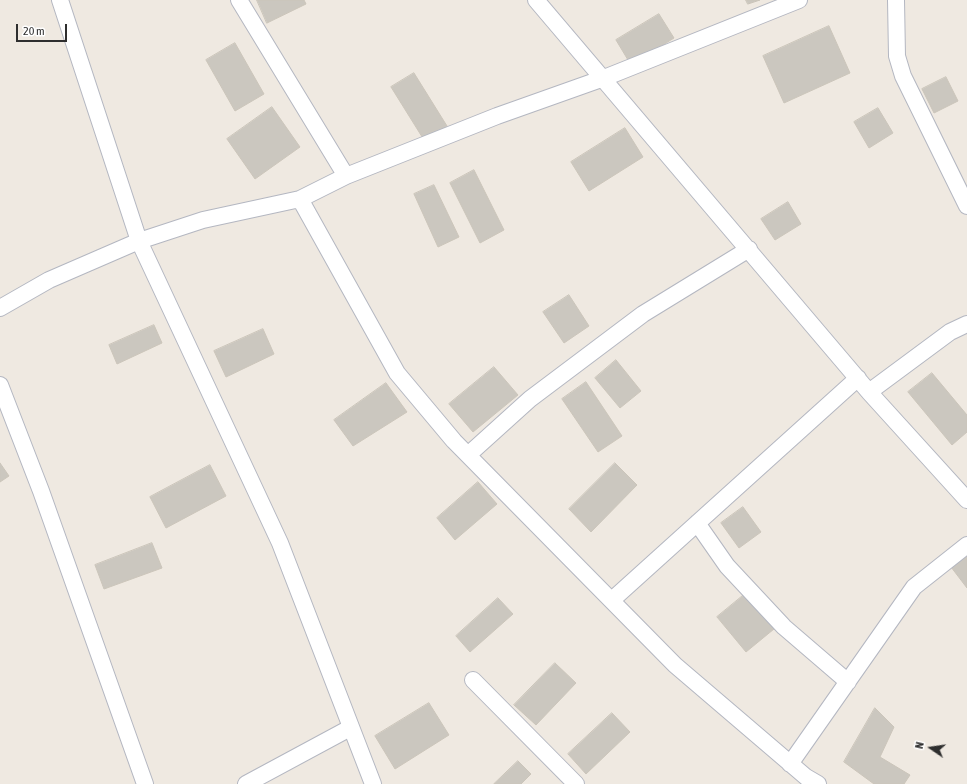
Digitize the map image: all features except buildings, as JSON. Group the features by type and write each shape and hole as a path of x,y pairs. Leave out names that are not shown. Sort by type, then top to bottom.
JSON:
{"street":[{"path":"60,0 139,241 280,544 350,728 373,784"},
{"path":"239,0 346,176"},
{"path":"536,0 604,78 869,392 967,500"},
{"path":"0,308 49,280 139,241 203,220 300,199 346,176 498,116 604,78 799,0"},
{"path":"896,0 897,56 903,76 967,206"},
{"path":"300,199 397,373 468,455 675,665 790,764 808,782"},
{"path":"468,455 530,400 643,314 749,249"},
{"path":"869,392 950,332 967,324"},
{"path":"612,600 858,378"},
{"path":"0,385 41,491 145,784"},
{"path":"697,523 727,566 784,627 848,682"},
{"path":"790,764 914,587 967,545"},
{"path":"473,680 576,784"},
{"path":"246,784 350,728"}]}
